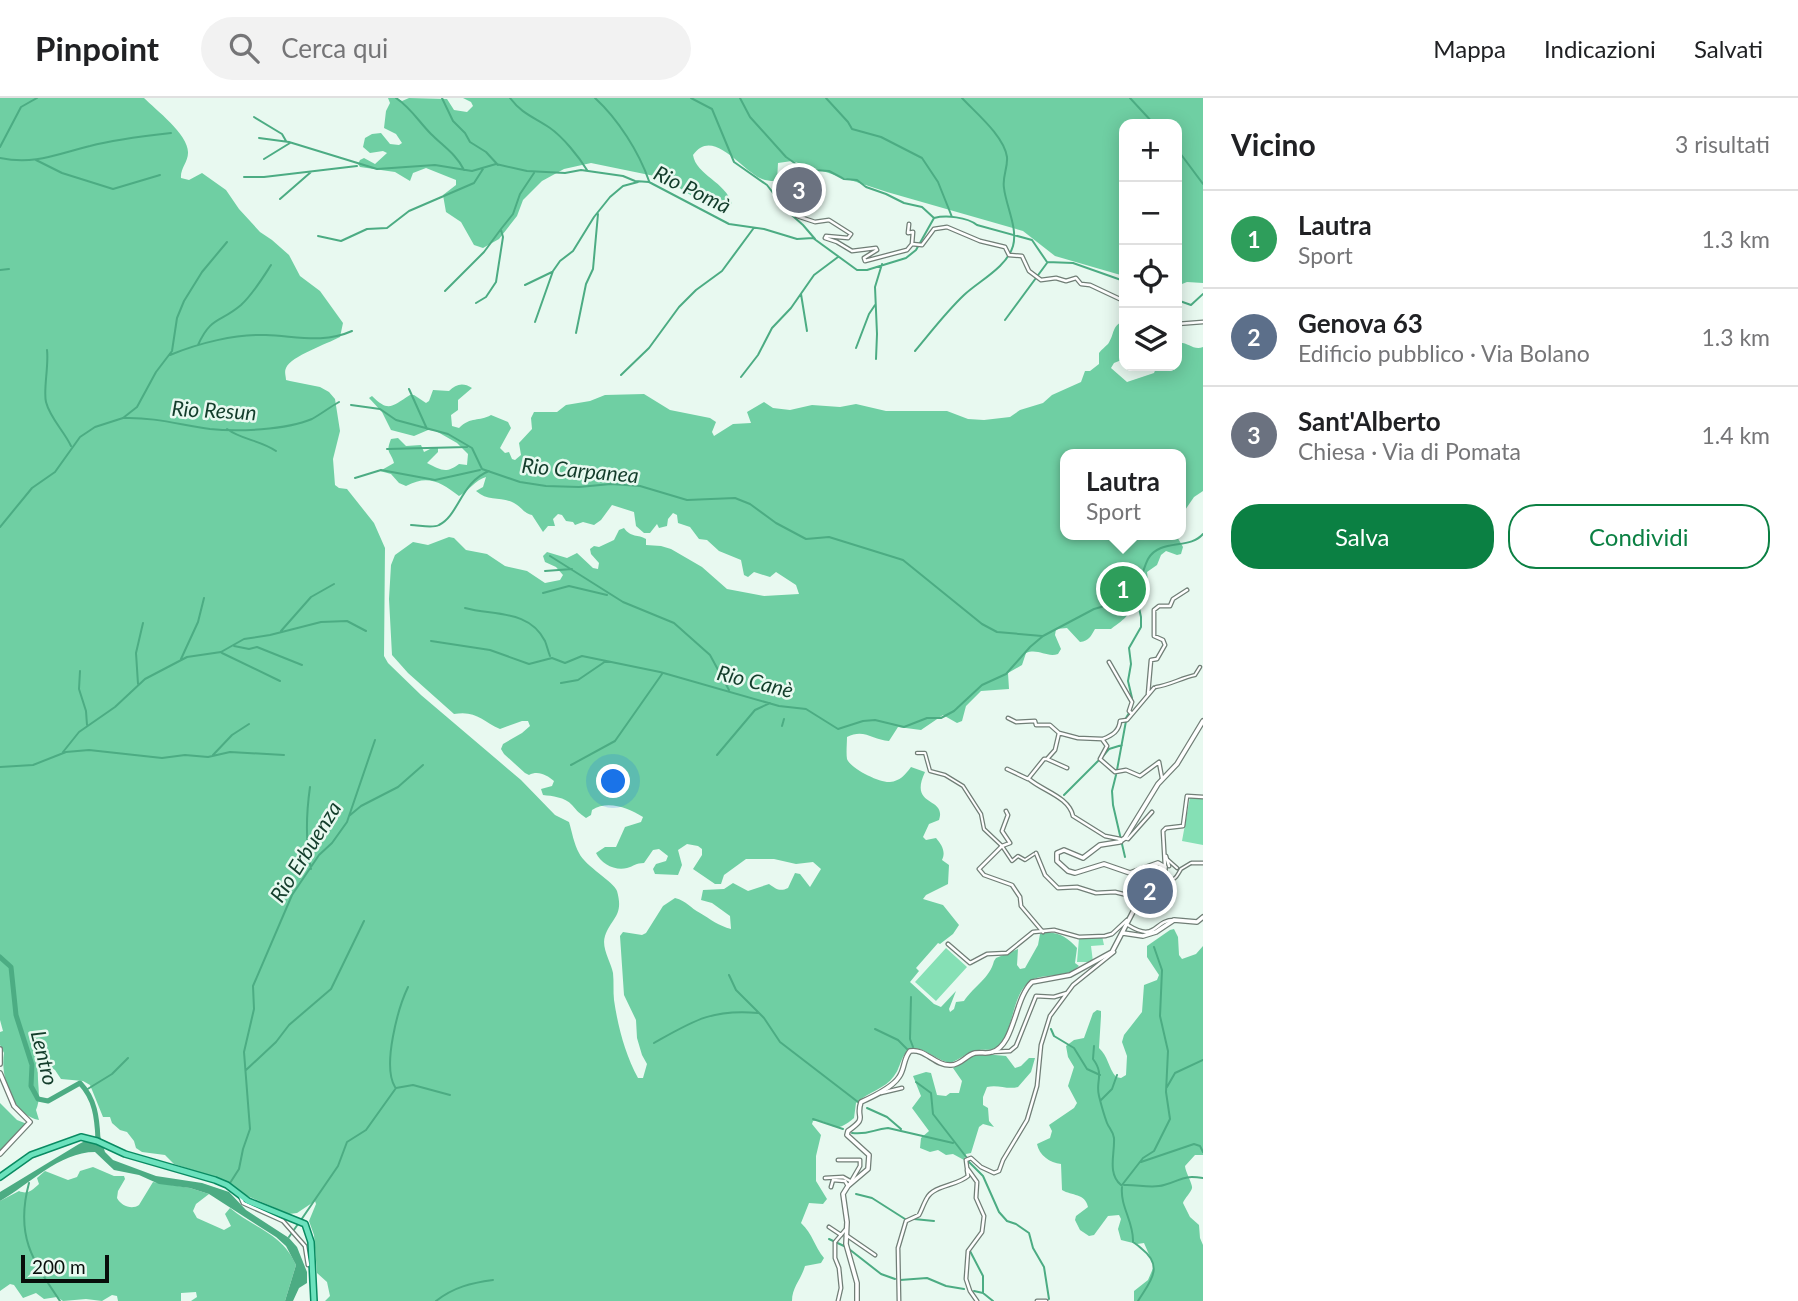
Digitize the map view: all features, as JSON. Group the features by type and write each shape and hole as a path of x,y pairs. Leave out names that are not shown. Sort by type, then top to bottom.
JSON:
{"main road":[{"path":"0,1177 31,1155 73,1139 90,1138 110,1149 215,1180 227,1185 240,1196 299,1220 309,1230 314,1301"}],"street":[{"path":"794,202 795,213 799,217 815,222 829,220 851,234 849,238 826,236 825,239 837,242 852,251 876,248 877,250 864,258 865,261 907,250 934,229 947,227 980,241 1004,247 1009,256 1022,256 1028,270 1040,279 1059,278 1066,281 1076,278 1081,284 1090,285 1119,299"},
{"path":"909,224 908,233 913,232 916,245"},
{"path":"1182,324 1203,322"},
{"path":"1148,694 1151,660 1157,659 1165,645 1163,640 1154,636 1154,609 1171,606 1173,599 1187,590"},
{"path":"1108,662 1132,702 1129,711 1131,713"},
{"path":"1008,718 1016,722 1035,721 1035,725 1050,725 1059,733 1078,738 1102,739 1114,734 1119,728 1119,720 1127,720 1154,688 1195,675 1200,667"},
{"path":"1123,840 1161,781 1178,762 1203,721"},
{"path":"1028,779 1044,758 1047,759 1055,750 1059,733"},
{"path":"1102,739 1107,746 1100,759 1109,769 1117,773 1127,771 1139,776 1159,762 1161,781"},
{"path":"917,752 925,753 930,771 946,775 962,786 977,807 984,829 1002,845 1012,861 1018,856 1025,860 1036,853 1045,875 1058,888 1077,887 1096,893 1115,892 1127,895 1153,891"},
{"path":"1047,759 1067,768"},
{"path":"1007,769 1063,800 1072,810 1073,816 1105,836 1123,840"},
{"path":"1166,869 1163,831 1166,828 1183,826 1187,796 1203,797"},
{"path":"1006,811 1008,815 1002,831 1011,842 1002,845 981,865 980,871 990,878 1012,885 1020,897 1021,906 1043,932"},
{"path":"1152,812 1128,839 1101,844 1081,858 1061,850 1056,853 1056,860 1068,871 1075,873 1104,864 1128,873 1158,863 1166,869"},
{"path":"1165,853 1177,868"},
{"path":"899,1301 898,1248 906,1221 919,1215 927,1195 968,1177 966,1160 970,1158 994,1173 999,1171 1027,1120 1037,1086 1041,1045 1048,1022 1073,985 1113,954 1126,923 1138,904 1165,880 1168,860"},
{"path":"1165,880 1174,880 1181,869 1192,863 1203,863"},
{"path":"1126,923 1143,932 1154,930 1169,919 1197,922 1203,917"},
{"path":"1123,933 1140,936 1149,934 1174,920"},
{"path":"948,944 970,962 986,954 1007,953 1033,932 1056,930 1079,937 1105,936 1126,923"},
{"path":"992,1052 1007,1039 1020,998 1024,989 1032,982 1070,975 1102,959 1115,949"},
{"path":"849,1184 865,1174 870,1161 865,1150 849,1137 848,1131 861,1119 861,1102 900,1077 905,1057 911,1051 920,1051 936,1062 953,1065 975,1053 1010,1051 1016,1046 1036,996 1054,997 1067,993"},
{"path":"0,1049 0,1063"},
{"path":"0,1073 14,1106 30,1122 0,1154"},
{"path":"878,1093 902,1088"},
{"path":"838,1160 860,1160 860,1166 843,1194 846,1228 835,1242 841,1288 838,1301"},
{"path":"967,1168 977,1182 976,1198 984,1221 982,1232 968,1251 966,1279 977,1301"},
{"path":"825,1178 843,1177 849,1184"},
{"path":"831,1187 833,1180 849,1184"},
{"path":"240,1196 243,1203 283,1221 305,1246 308,1265"},
{"path":"829,1227 875,1255"},
{"path":"843,1235 858,1283 857,1301"},
{"path":"1037,1301 1046,1301"}],"shaded area":[{"path":"0,98 144,98 178,131 187,146 188,156 181,178 189,180 202,173 226,190 260,232 289,255 300,276 320,291 343,323 340,337 295,359 286,368 285,374 286,380 320,387 335,399 340,431 333,459 335,485 347,489 374,523 385,548 384,656 421,695 521,780 555,815 569,822 582,858 615,887 619,906 605,936 604,945 613,973 614,1000 620,1030 638,1078 643,1078 647,1064 637,1038 636,1020 624,995 620,936 623,932 642,935 646,933 663,906 675,898 731,929 730,916 712,903 701,900 703,890 724,889 733,883 748,891 769,884 783,890 788,888 795,873 800,874 810,887 821,869 813,862 796,864 774,859 746,859 724,875 721,884 715,884 693,869 702,855 702,849 687,844 678,850 682,865 678,875 655,874 653,869 656,864 666,861 668,856 659,849 653,850 644,863 627,868 613,867 605,863 596,853 605,847 616,847 625,827 641,822 643,817 611,805 592,810 591,815 586,818 566,800 543,795 541,789 552,786 554,781 542,774 525,773 501,749 503,744 530,726 528,721 500,729 473,715 454,714 408,673 392,655 389,599 391,565 395,555 413,542 428,545 449,537 454,538 466,550 487,554 505,566 527,571 545,583 560,580 563,575 556,567 545,562 543,556 547,552 567,558 577,553 593,568 598,569 599,563 590,549 614,540 619,530 624,528 629,533 646,539 646,545 671,549 702,567 727,589 764,596 799,594 796,585 776,572 770,577 754,572 748,577 744,575 741,560 719,551 707,540 699,539 690,527 678,523 677,515 673,513 667,526 659,528 657,524 650,533 644,533 636,526 634,512 612,505 594,525 583,522 575,525 558,514 553,519 555,526 548,526 543,532 532,515 517,505 485,497 476,491 483,487 486,477 459,496 434,481 414,482 406,486 399,483 391,474 380,471 394,463 389,450 391,439 398,438 406,446 421,445 424,452 438,448 438,452 427,463 443,470 459,464 467,465 468,454 457,443 436,431 428,430 414,436 391,430 382,412 369,398 372,396 383,405 391,406 414,395 426,403 433,390 449,391 460,385 469,386 472,388 458,400 458,410 451,415 452,426 459,428 467,422 491,415 508,422 511,428 500,448 505,453 509,452 515,460 521,455 519,443 532,429 531,418 534,412 557,412 566,405 605,395 644,394 670,410 710,418 716,422 712,432 714,436 733,424 751,423 747,412 764,402 773,408 790,410 812,405 840,407 856,404 886,411 947,411 968,419 984,420 1010,417 1081,382 1085,371 1090,371 1099,364 1099,353 1108,344 1119,324 1119,361 1111,368 1127,382 1155,371 1182,371 1182,343 1196,348 1203,347 1203,491 1194,497 1186,509 1186,449 1060,449 1060,540 1179,540 1183,547 1181,554 1177,555 1166,551 1157,565 1147,572 1149,590 1136,598 1127,616 1111,629 1095,629 1089,638 1080,642 1067,628 1056,629 1055,635 1061,649 1058,654 1026,653 1022,665 1008,673 1009,689 981,691 966,706 962,721 957,723 943,715 921,730 898,727 889,741 864,734 847,737 847,759 854,767 873,778 885,782 894,781 911,767 925,772 921,791 924,797 938,807 940,813 939,820 929,824 923,837 926,840 936,838 942,846 942,860 949,865 948,884 923,899 943,905 959,925 953,934 938,943 916,968 919,971 910,982 941,1007 956,991 950,1012 956,1002 964,1001 985,977 996,958 1018,949 1017,965 1020,969 1025,968 1038,945 1040,934 1046,933 1065,937 1077,948 1075,963 1079,966 1067,973 1029,982 1018,997 1006,1036 995,1048 975,1051 950,1063 913,1048 903,1056 897,1072 890,1080 856,1103 854,1118 846,1124 836,1127 813,1121 812,1124 821,1135 816,1156 816,1181 827,1199 823,1204 809,1203 801,1223 824,1258 821,1263 805,1266 793,1292 792,1301 325,1301 330,1296 327,1282 317,1273 314,1235 309,1221 315,1201 297,1213 289,1214 243,1194 228,1182 174,1164 165,1155 142,1152 136,1148 127,1132 112,1123 110,1117 103,1117 90,1085 83,1081 61,1079 55,1070 40,1060 36,1110 39,1120 30,1117 15,1103 6,1084 4,1053 0,1045 0,1032 3,1031 0,1020"},
{"path":"388,98 402,101 409,98 447,99 454,110 467,112 473,106 463,98 1203,98 1203,283 1182,284 1182,119 1119,119 1119,275 1055,256 1023,231 887,192 792,161 778,163 777,181 765,180 729,154 710,146 701,147 693,155 700,168 729,196 732,204 728,210 692,196 664,178 591,163 564,169 542,181 523,200 517,216 499,239 483,248 474,245 461,222 446,212 443,195 456,185 456,180 426,168 413,173 410,181 395,172 360,167 358,164 364,158 375,164 387,153 370,153 363,147 365,138 372,134 381,133 390,144 402,143 396,134 384,128 390,103"},
{"path":"1190,797 1203,799 1203,845 1182,841"},
{"path":"1174,929 1182,959 1196,954 1203,946 1203,1155 1195,1155 1185,1166 1192,1188 1183,1203 1190,1217 1199,1225 1203,1245 1203,1301 1134,1301 1134,1291 1148,1280 1154,1266 1144,1243 1121,1240 1118,1229 1121,1219 1119,1215 1108,1216 1094,1235 1089,1236 1080,1230 1075,1220 1076,1216 1088,1207 1086,1202 1081,1197 1062,1190 1061,1164 1046,1158 1037,1144 1050,1138 1052,1131 1049,1125 1077,1103 1068,1086 1074,1067 1066,1046 1074,1040 1084,1038 1093,1013 1097,1010 1101,1011 1099,1048 1116,1077 1126,1075 1127,1056 1122,1042 1124,1035 1142,1012 1144,985 1157,980 1159,975 1147,957 1147,946"},
{"path":"1102,936 1104,945 1091,946 1093,962 1077,962 1079,938"},
{"path":"946,948 967,967 936,1001 915,982"},
{"path":"972,1056 1006,1056 1015,1068 1029,1058 1035,1058 1031,1072 1018,1087 987,1087 983,1105 988,1108 989,1121 994,1127 983,1124 979,1127 971,1153 966,1154 964,1160 953,1154 946,1155 938,1150 930,1152 920,1148 921,1138 929,1131 912,1108 921,1096 913,1076 931,1073 937,1095 959,1093 962,1081 953,1068"},
{"path":"0,1103 17,1120 27,1124 0,1154"},
{"path":"96,1133 99,1133 105,1152 113,1160 156,1176 202,1183 229,1192 246,1210 289,1238 297,1247 307,1272 307,1283 299,1288 293,1301 285,1301 296,1265 286,1246 276,1237 209,1194 190,1188 159,1184 139,1175 114,1170 95,1152 82,1153 57,1163 0,1201 0,1192 79,1144 87,1140 95,1142"},
{"path":"93,1167 114,1176 124,1176 117,1198 127,1206 139,1205 153,1182 190,1188 209,1194 196,1204 193,1211 197,1218 224,1230 231,1226 225,1214 230,1208 267,1232 284,1246 296,1265 285,1301 191,1301 197,1297 196,1292 181,1293 181,1301 118,1301 117,1296 112,1295 102,1301 63,1301 57,1297 44,1299 36,1293 23,1298 14,1285 10,1284 0,1291 0,1201 19,1191 32,1190 39,1184 37,1178 45,1171 68,1180 77,1177 80,1171"}],"waterway":[{"path":"0,147 21,107 37,98"},
{"path":"396,98 454,155 464,170"},
{"path":"442,98 453,121 470,142 486,152 498,165"},
{"path":"510,98 524,112 560,137 587,170"},
{"path":"595,98 627,136 649,181"},
{"path":"691,98 712,109 734,162 767,185 786,210 815,239"},
{"path":"740,98 750,117 786,157 796,164 814,170 829,171 844,179 857,180 866,187 904,203 922,207 934,218"},
{"path":"826,98 852,129 881,137 922,158 938,182 952,217"},
{"name":"Rio Pomà","path":"915,351 957,302 1005,261 1013,246 1013,224 1004,184 1007,161 1005,149 989,125 962,98"},
{"path":"1130,98 1149,119"},
{"path":"254,117 282,134 286,141"},
{"path":"0,158 35,159 110,141 171,133"},
{"name":"Rio Pomà","path":"259,138 289,142 377,169 435,165 472,171 496,164 527,171 565,173 581,170 623,176 635,181 649,182 729,224 764,229 797,239 813,238 857,270 867,270 906,258 916,250 934,218 956,217 1032,240 1047,262 1073,263 1119,279"},
{"path":"264,159 290,143"},
{"path":"1182,156 1203,184"},
{"path":"36,160 62,173 113,189 160,175"},
{"path":"244,177 357,166"},
{"path":"318,236 341,241 367,229 387,228 409,211 474,183 483,169"},
{"path":"280,199 311,172"},
{"path":"445,291 484,252 513,214 520,194 534,173"},
{"path":"535,322 553,271 560,261 573,251 610,197 623,186 638,182"},
{"path":"576,333 586,284 593,269 598,214"},
{"path":"621,375 649,348 679,307 696,290 722,271 753,229"},
{"path":"476,303 486,297 496,282 503,237 501,230"},
{"path":"0,527 32,488 55,472 80,437 95,427 123,418 137,407 156,372 172,351 177,318 184,301 202,272 227,242"},
{"path":"741,377 758,355 772,328 791,308 814,275 838,257"},
{"path":"1005,320 1047,263"},
{"path":"876,359 875,287 882,264"},
{"path":"198,345 212,324 245,301 271,265"},
{"path":"0,270 9,269"},
{"path":"525,285 552,272"},
{"path":"801,294 807,331"},
{"name":"Rio Pomà","path":"1182,302 1191,305 1203,294"},
{"path":"856,348 875,305"},
{"path":"170,355 205,343 242,336 320,338 352,331"},
{"path":"47,350 46,402 71,446"},
{"path":"409,389 427,429"},
{"name":"Rio Resun","path":"124,418 157,420 210,429 261,429 301,423 339,402"},
{"name":"Rio Carpanea","path":"351,405 380,409 396,420 448,434 472,448 482,469 520,482 546,486 640,486 687,500 735,498 750,504 776,523 806,539 829,537 903,560 982,624 997,632 1042,636"},
{"path":"227,429 276,451"},
{"path":"387,449 467,447"},
{"path":"355,478 381,470 435,480 480,470"},
{"path":"411,525 439,525 451,514 472,483 489,471"},
{"name":"Rio Canè","path":"431,641 490,650 529,664 552,658 565,663 582,656 660,672 779,706 806,709 838,729 875,720 904,727 927,718 941,718 954,711 982,685 1006,674 1043,636 1094,609 1136,597 1146,564 1153,553 1160,548 1191,542 1203,534"},
{"path":"550,556 623,602 674,623 710,655 729,690"},
{"path":"545,571 572,569"},
{"path":"281,631 311,597 334,584"},
{"path":"543,593 569,586 607,595"},
{"path":"181,659 198,622 204,598"},
{"path":"1132,707 1128,681 1131,664 1129,648 1141,627 1137,599"},
{"path":"465,608 510,616 530,623 545,641 550,656"},
{"path":"63,752 79,732 115,707 145,679 187,657 221,652 244,639 321,622 347,621 366,631"},
{"path":"138,684 136,653 143,623"},
{"path":"234,646 249,649 257,647 302,665"},
{"path":"222,653 280,681"},
{"path":"561,683 578,680 606,661"},
{"path":"80,671 79,689 87,725"},
{"path":"571,765 615,741 662,674"},
{"path":"717,755 755,710 770,703"},
{"path":"1126,718 1129,713"},
{"path":"782,726 784,719"},
{"path":"1117,770 1126,721"},
{"path":"213,755 232,735 249,724"},
{"name":"Rio Erbuenza","path":"230,1183 239,1169 250,1129 244,1052 254,1009 253,986 292,895 319,855 332,843 347,822 375,740"},
{"path":"1103,756 1109,749 1122,745"},
{"path":"0,767 33,765 66,752 89,750 162,758 185,755 208,757 230,752 284,755"},
{"path":"1064,795 1098,761"},
{"path":"349,816 361,806 398,787 423,765"},
{"path":"1116,775 1112,791 1113,805 1125,857"},
{"path":"310,787 307,828 311,869"},
{"path":"246,1070 276,1042 289,1025 331,989 364,921"},
{"path":"1122,1185 1143,1158 1154,1151 1170,1119 1166,1092 1168,1051 1160,1016 1162,970 1154,947"},
{"name":"Lentro","path":"0,957 11,967 16,1015 32,1065 31,1086 38,1099 48,1101 80,1083 89,1095 94,1109 98,1139"},
{"path":"729,975 736,990 764,1018 780,1042 858,1102"},
{"path":"395,1087 391,1078 391,1052 396,1022 408,987"},
{"path":"911,997 910,1039 913,1047"},
{"path":"654,1043 703,1018 727,1013 758,1013"},
{"path":"875,1029 898,1040 907,1049"},
{"path":"1051,1029 1054,1036 1074,1048 1087,1069 1100,1075"},
{"path":"1094,1046 1093,1059 1099,1074 1099,1096 1114,1138 1114,1175 1121,1185"},
{"path":"86,1090 112,1074 128,1058"},
{"path":"1167,1087 1175,1073 1203,1060"},
{"path":"1101,1100 1112,1089 1117,1075"},
{"path":"916,1082 931,1093 933,1114 967,1158"},
{"path":"301,1220 338,1166 347,1142 366,1130 396,1088 413,1085 450,1095"},
{"path":"867,1108 887,1117 901,1129"},
{"path":"813,1119 843,1129"},
{"path":"852,1133 888,1128 953,1143"},
{"path":"1141,1162 1194,1144 1200,1146 1203,1152"},
{"path":"968,1161 983,1176 999,1212 1007,1221 1029,1233 1033,1248 1044,1267 1049,1299"},
{"path":"1124,1185 1154,1187 1186,1178 1203,1178"},
{"path":"29,1183 25,1201 25,1232 41,1273 60,1301"},
{"path":"1122,1187 1133,1242 1149,1256 1154,1269 1138,1301"},
{"path":"856,1194 872,1198 905,1219"},
{"path":"914,1219 934,1221"},
{"path":"289,1237 298,1224"},
{"path":"829,1239 844,1246"},
{"path":"849,1249 881,1274 895,1279"},
{"path":"970,1251 983,1276 983,1293"},
{"path":"900,1280 927,1278 946,1286 964,1289"},
{"path":"436,1301 463,1286 493,1280"},
{"path":"974,1291 983,1293 993,1301"}],"place":[{"name":"Sant'Alberto","path":"799,190"},
{"name":"Lautra","path":"1123,589"},
{"name":"Genova 63","path":"1150,891"}]}
